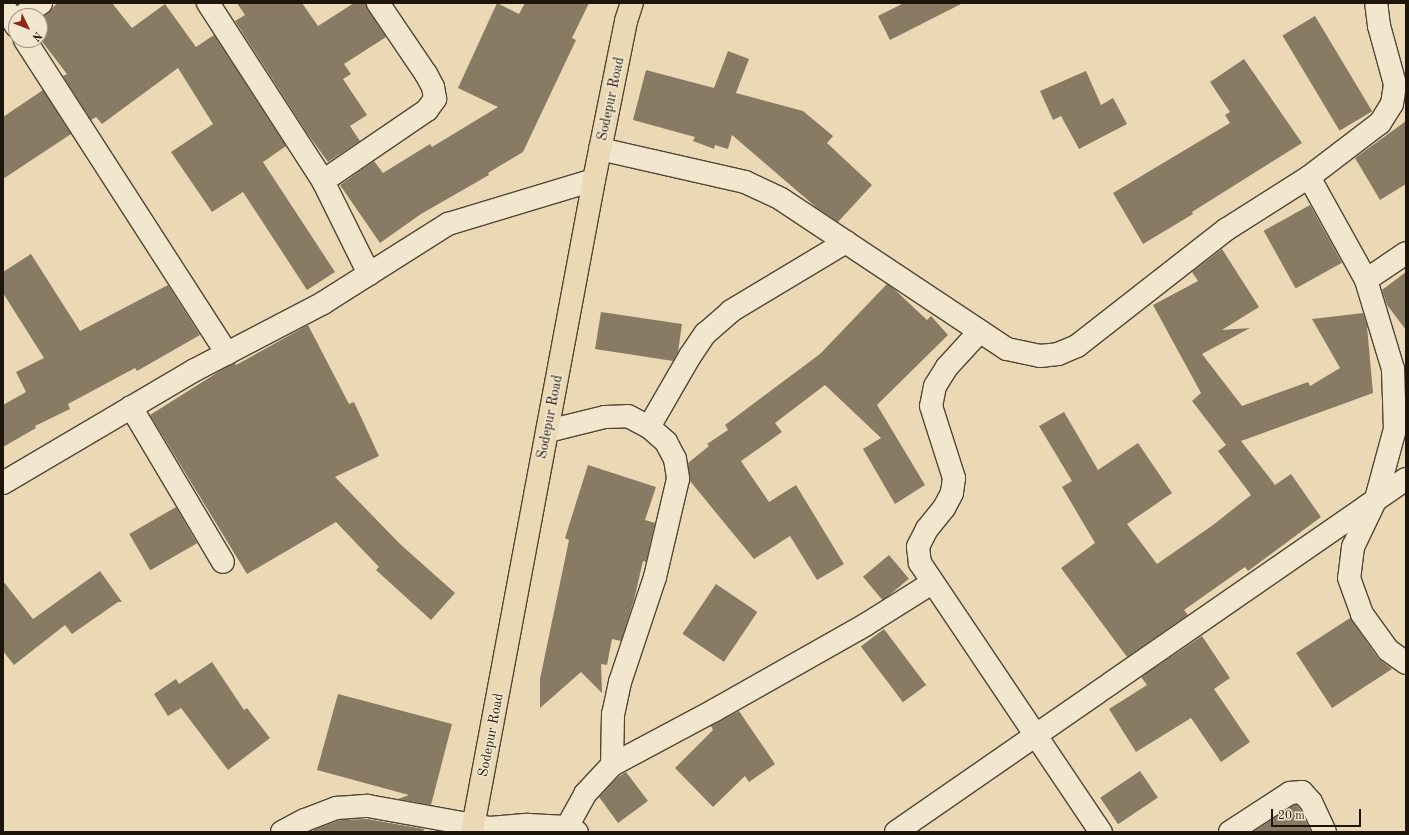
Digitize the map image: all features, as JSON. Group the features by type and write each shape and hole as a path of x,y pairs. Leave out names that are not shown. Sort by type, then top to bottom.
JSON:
{"main road":[{"name":"Sodepur Road","path":"481,829 548,431 600,149 626,21 632,3"}],"street":[{"path":"32,8 41,3"},
{"path":"208,3 323,181 369,274"},
{"path":"323,181 427,110 435,99 433,87 426,74 378,3"},
{"path":"600,149 745,182 781,199 1007,349 1040,356 1058,354 1077,346 1227,229 1309,177 1380,123 1392,104 1395,84 1379,26 1376,3"},
{"path":"30,48 227,353"},
{"path":"1309,177 1366,280 1393,369 1395,429 1376,499 1353,546 1349,578 1362,614 1388,650 1406,663"},
{"path":"3,483 195,370 323,303 448,224 594,180"},
{"path":"649,427 690,356 705,334 731,311 846,242"},
{"path":"1366,280 1406,253"},
{"path":"980,331 947,366 935,386 931,406 954,478 952,493 944,508 927,529 918,548 920,563 932,583 1101,832"},
{"path":"131,407 223,562"},
{"path":"548,431 612,417 628,416 649,427 666,442 675,459 678,479 655,577 617,695 613,714 612,765"},
{"path":"896,832 1406,479"},
{"path":"282,832 305,820 337,808 368,806 481,829 528,825 572,830 585,794 612,765 715,710 865,624 932,583"},
{"path":"1230,832 1290,793 1302,792 1311,802 1325,832"}],"building":[{"path":"57,3 112,3 132,28 165,4 196,47 214,35 286,146 263,162 335,272 307,290 243,192 212,212 171,152 213,124 178,68 102,124 96,117 91,120 63,76 67,74 47,48 48,13"},
{"path":"237,3 302,3 318,26 354,3 366,3 368,10 386,37 344,64 351,74 343,79 367,115 350,126 360,141 328,162 307,133 235,21 245,15"},
{"path":"497,3 519,14 525,3 589,3 572,38 576,40 523,152 488,173 489,175 421,214 380,243 340,185 374,161 383,173 430,144 432,147 498,107 458,88"},
{"path":"904,3 963,3 890,40 878,16"},
{"path":"1315,16 1372,111 1340,131 1282,36"},
{"path":"728,51 749,59 736,93 803,111 833,136 827,143 872,185 838,222 817,208 732,135 728,149 715,145 714,149 693,141 695,137 633,120 646,70 714,88"},
{"path":"1244,59 1302,143 1192,212 1193,214 1143,244 1113,193 1230,123 1225,115 1230,112 1210,82"},
{"path":"1086,71 1101,105 1113,98 1127,124 1079,149 1061,116 1053,120 1040,91"},
{"path":"43,90 71,134 3,179 3,117"},
{"path":"1406,121 1406,184 1380,200 1355,158"},
{"path":"1310,205 1342,263 1296,288 1264,231"},
{"path":"1222,249 1259,307 1222,330 1250,328 1202,354 1242,406 1308,382 1310,386 1340,368 1312,319 1363,313 1367,326 1373,393 1241,441 1275,485 1291,474 1321,517 1248,571 1245,567 1184,610 1188,615 1127,657 1061,568 1095,543 1062,487 1072,481 1039,426 1064,412 1098,470 1138,443 1172,493 1127,524 1157,564 1213,525 1251,495 1218,451 1226,445 1192,401 1201,393 1153,305 1198,281 1192,272"},
{"path":"31,254 80,331 168,285 200,335 137,371 135,368 68,404 70,409 35,426 36,428 3,447 3,405 26,392 16,372 44,358 3,293 3,272"},
{"path":"1406,272 1406,330 1387,305 1382,290"},
{"path":"887,284 927,320 931,316 948,335 877,405 925,485 895,504 863,449 881,438 825,385 775,423 782,432 741,461 769,502 796,485 844,564 817,580 790,536 754,559 690,481 688,463 709,446 707,444 728,430 725,425 820,354"},
{"path":"601,312 682,324 678,352 673,361 595,349"},
{"path":"308,325 349,404 354,402 379,456 335,477 400,544 455,593 431,620 376,570 379,567 336,522 247,574 150,415 223,369 235,363 236,365"},
{"path":"588,465 656,487 645,520 655,523 646,562 643,561 634,600 621,641 612,639 607,665 601,664 602,693 581,672 540,708 540,679 569,540 565,538"},
{"path":"176,507 197,543 150,570 129,534"},
{"path":"889,555 909,579 883,601 863,577"},
{"path":"100,571 122,602 118,602 72,634 65,625 14,665 3,651 3,581 33,619"},
{"path":"716,584 757,612 724,662 682,634"},
{"path":"1350,618 1378,658 1392,669 1332,708 1296,653"},
{"path":"884,629 926,685 903,702 861,646"},
{"path":"1202,636 1230,678 1214,689 1250,742 1221,762 1191,718 1136,752 1109,709 1147,685 1141,677"},
{"path":"212,662 244,710 247,708 270,738 228,770 181,708 168,716 154,694 176,679 179,684"},
{"path":"338,694 452,724 431,805 398,799 409,795 317,770"},
{"path":"739,711 775,764 749,782 745,776 713,807 675,768 713,730 711,726"},
{"path":"1140,771 1158,798 1118,824 1100,798"},
{"path":"626,772 648,801 618,823 599,797 618,777"},
{"path":"1294,805 1297,805 1300,809 1311,832 1253,832"},
{"path":"367,819 424,829 423,832 314,832 313,830 340,820"}]}
